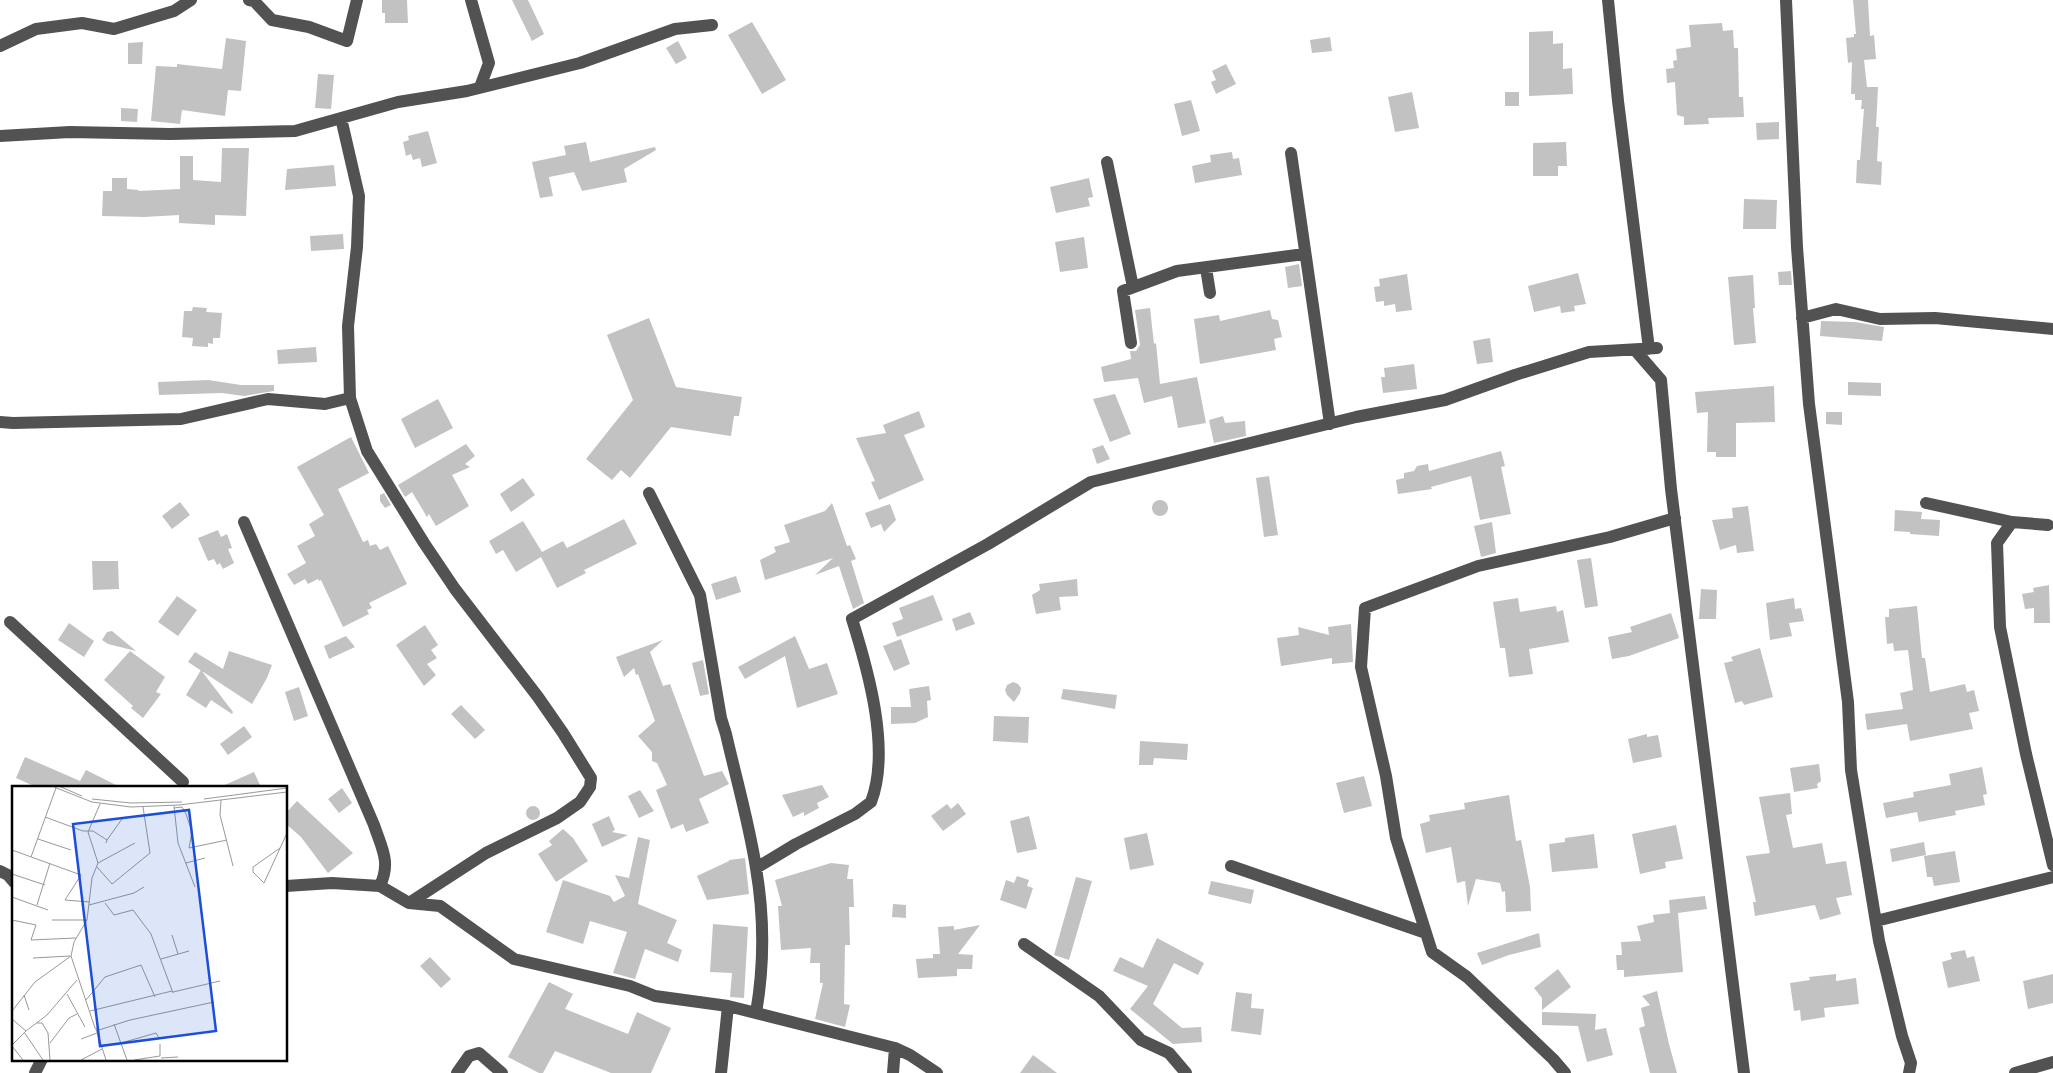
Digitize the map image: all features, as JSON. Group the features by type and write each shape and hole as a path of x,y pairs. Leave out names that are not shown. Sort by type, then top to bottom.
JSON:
{"street":[{"path":"0,46 36,29 82,23 114,29 174,11 191,0"},
{"path":"249,0 254,1 272,20 309,27 347,41 358,0"},
{"path":"472,0 489,63 480,87"},
{"path":"756,868 796,844 855,814 871,802 877,774 877,719 870,679 852,619 988,544 1091,482 1330,424 1445,400 1514,375 1589,352 1653,348 1619,111 1608,0"},
{"path":"1786,0 1797,247 1809,404 1848,702 1851,770 1876,921 1902,1036 1911,1063 1909,1073"},
{"path":"0,136 70,132 170,134 294,132 398,102 480,87 580,63 675,29 712,25"},
{"path":"341,118 359,196 357,247 348,326 350,398 367,451 460,597 538,697 591,778 590,787 580,802 557,818 486,854 409,902"},
{"path":"1291,153 1304,254 1330,424"},
{"path":"1107,162 1128,289 1131,343"},
{"path":"1128,289 1177,271 1304,254"},
{"path":"1206,268 1210,294"},
{"path":"1802,318 1836,309 1880,319 1935,318 2053,329"},
{"path":"1635,350 1661,380 1675,518 1744,1073"},
{"path":"0,422 181,419 268,399 325,404 350,398"},
{"path":"649,493 700,594 721,718 756,868 760,905 761,944 760,986 756,1014"},
{"path":"1926,503 2012,522 2048,526"},
{"path":"1565,1073 1553,1059 1466,977 1432,952 1396,838 1386,776 1361,667 1365,608 1478,566 1610,537 1675,518"},
{"path":"244,522 377,833 386,862 386,874 380,886"},
{"path":"2012,522 1997,543 2000,627 2026,754 2053,864"},
{"path":"10,622 185,785"},
{"path":"1231,866 1426,934"},
{"path":"0,872 8,875 12,880"},
{"path":"1876,921 2053,877"},
{"path":"288,886 332,883 380,886 409,902 440,906 514,959 630,986 655,996 728,1006 895,1048 910,1055 937,1073"},
{"path":"1024,944 1099,996 1141,1040 1169,1053 1186,1073"},
{"path":"721,1073 728,1006"},
{"path":"893,1073 895,1048"},
{"path":"457,1073 469,1056 480,1053 502,1073"},
{"path":"34,1073 41,1060"},
{"path":"2015,1073 2053,1062"}],"building":[{"path":"382,0 407,0 408,23 385,23 385,13 382,13"},
{"path":"512,0 528,0 544,34 532,41"},
{"path":"1853,0 1868,0 1870,36 1874,35 1876,59 1864,60 1867,87 1878,87 1876,127 1879,127 1877,161 1882,162 1881,185 1856,183 1857,160 1860,160 1864,109 1861,109 1862,100 1855,100 1855,94 1851,94 1852,62 1848,63 1846,38 1854,37 1854,34 1856,34"},
{"path":"752,22 786,80 762,94 728,35"},
{"path":"1722,23 1723,31 1733,30 1734,48 1738,48 1739,97 1743,97 1744,117 1708,118 1709,124 1684,125 1684,117 1677,115 1675,82 1667,83 1666,69 1674,68 1673,61 1677,60 1676,49 1691,47 1689,25"},
{"path":"1553,31 1553,44 1563,43 1563,69 1572,68 1573,94 1529,96 1529,32"},
{"path":"1330,37 1332,51 1312,53 1310,40"},
{"path":"226,38 246,41 241,91 228,90 225,116 182,110 180,124 151,121 156,66 177,67 177,64 222,69"},
{"path":"678,41 687,58 676,64 666,48"},
{"path":"143,42 142,64 128,64 128,43"},
{"path":"1226,64 1236,84 1216,94 1211,82 1216,80 1212,71"},
{"path":"318,74 334,75 331,109 315,108"},
{"path":"1412,92 1419,128 1395,132 1388,97"},
{"path":"1505,92 1519,92 1519,106 1505,106"},
{"path":"1191,100 1200,131 1182,136 1174,104"},
{"path":"121,108 138,109 137,122 121,121"},
{"path":"1779,122 1779,139 1757,140 1756,123"},
{"path":"428,131 437,163 422,167 420,158 413,160 411,154 406,156 403,142 409,140 408,136"},
{"path":"586,142 590,162 655,147 656,150 624,169 627,182 582,191 574,172 549,177 553,196 540,198 532,162 566,155 564,146"},
{"path":"1566,142 1567,166 1558,166 1558,176 1533,176 1533,143"},
{"path":"222,148 249,148 246,216 215,215 215,225 179,223 179,215 144,217 102,216 103,191 112,191 112,178 127,178 127,189 138,191 180,189 180,156 193,156 193,180 221,182"},
{"path":"1232,152 1233,159 1239,158 1242,175 1195,183 1192,166 1211,162 1210,155"},
{"path":"334,165 336,186 285,190 287,169"},
{"path":"1089,178 1093,197 1088,198 1090,206 1056,213 1050,187"},
{"path":"1744,199 1777,200 1776,229 1743,229"},
{"path":"343,234 344,249 311,251 310,236"},
{"path":"1084,237 1088,268 1060,272 1055,242"},
{"path":"1299,264 1302,286 1288,288 1285,267"},
{"path":"1791,271 1792,285 1779,285 1778,272"},
{"path":"1578,273 1586,304 1574,306 1575,311 1561,313 1560,306 1534,312 1528,286"},
{"path":"1407,274 1412,310 1396,312 1395,304 1384,306 1384,301 1376,302 1374,287 1380,286 1379,279"},
{"path":"1753,275 1756,343 1734,345 1728,277"},
{"path":"193,307 207,308 206,312 222,313 220,338 213,338 213,344 208,343 208,347 192,346 193,338 182,337 184,311 192,311"},
{"path":"1150,308 1160,384 1197,377 1206,423 1178,428 1172,396 1144,403 1138,378 1104,382 1101,367 1131,359 1130,351 1136,351 1140,345 1135,310"},
{"path":"1270,310 1272,319 1278,320 1282,337 1274,339 1276,350 1200,364 1194,319 1219,315 1220,321"},
{"path":"649,318 676,387 742,397 739,416 734,416 731,436 671,427 630,478 621,470 612,480 586,459 633,400 607,335"},
{"path":"1821,321 1855,322 1884,327 1882,341 1820,336"},
{"path":"1490,338 1493,362 1477,364 1473,341"},
{"path":"316,347 317,362 278,364 277,350"},
{"path":"1414,364 1417,389 1383,393 1381,377 1385,377 1384,368"},
{"path":"208,380 241,385 274,385 274,391 244,396 222,393 159,395 158,382"},
{"path":"1848,382 1881,383 1881,396 1848,395"},
{"path":"1774,386 1775,422 1736,423 1736,457 1716,457 1716,452 1707,452 1708,412 1697,413 1695,392"},
{"path":"1115,394 1131,434 1110,442 1093,399"},
{"path":"438,399 453,428 415,448 401,419"},
{"path":"919,411 925,427 904,435 924,480 879,500 871,482 875,481 856,438 886,433 883,425"},
{"path":"1826,412 1842,412 1842,425 1826,424"},
{"path":"1223,416 1225,423 1245,421 1246,436 1214,443 1209,420"},
{"path":"351,437 369,473 338,489 363,542 368,540 370,546 376,544 380,550 388,546 407,584 369,603 372,608 367,610 369,614 343,627 321,580 319,581 318,579 308,584 305,579 294,585 287,574 306,563 297,546 315,536 309,524 324,515 297,467"},
{"path":"466,444 475,456 465,464 470,467 452,475 469,506 436,526 429,514 427,517 412,492 405,497 398,485"},
{"path":"1103,445 1110,459 1097,464 1092,449"},
{"path":"1501,451 1505,466 1501,467 1511,514 1480,520 1471,476 1431,487 1432,489 1398,494 1396,480 1404,478 1404,473 1414,471 1417,466 1428,464 1429,471"},
{"path":"1269,476 1278,535 1264,537 1256,478"},
{"path":"523,478 535,495 511,512 500,494"},
{"path":"384,493 391,505 385,508 380,501 380,495"},
{"path":"1157,500 1163,500 1168,505 1166,514 1157,516 1152,511 1152,505"},
{"path":"180,502 190,515 172,529 162,516"},
{"path":"832,503 847,546 850,545 856,559 851,561 864,603 853,609 839,566 815,575 833,558 765,580 760,560 776,552 774,547 790,542 784,525 825,511"},
{"path":"890,504 896,520 884,532 881,524 871,528 865,513"},
{"path":"1748,506 1754,551 1737,553 1736,545 1720,550 1712,520 1733,518 1732,508"},
{"path":"1895,510 1922,512 1921,519 1940,520 1939,536 1894,531"},
{"path":"624,519 637,544 584,570 586,573 557,588 541,557 516,572 503,550 496,554 489,541 523,521 542,552 563,541 567,548"},
{"path":"1492,522 1496,553 1481,557 1474,526"},
{"path":"218,530 221,537 227,534 232,548 228,549 234,563 223,569 220,563 217,565 214,559 208,561 198,538"},
{"path":"1591,558 1598,606 1585,608 1577,560"},
{"path":"92,561 118,561 119,589 93,590"},
{"path":"736,576 741,592 716,600 711,584"},
{"path":"1077,579 1078,596 1059,597 1061,610 1036,614 1032,595 1040,590 1039,584"},
{"path":"2049,585 2050,623 2034,623 2034,608 2025,609 2022,594 2034,592 2033,588"},
{"path":"1701,589 1717,590 1716,619 1699,619"},
{"path":"933,595 943,620 897,637 892,623 903,619 899,608"},
{"path":"177,596 197,610 178,636 158,622"},
{"path":"1518,598 1520,612 1556,606 1557,612 1563,610 1569,642 1529,649 1533,674 1509,677 1505,648 1500,648 1493,602"},
{"path":"1794,598 1795,609 1801,608 1804,621 1789,623 1792,636 1770,640 1766,603"},
{"path":"1917,606 1922,658 1925,658 1930,692 1965,684 1967,692 1974,690 1979,711 1969,713 1973,729 1910,741 1907,724 1867,730 1865,714 1903,709 1900,693 1913,690 1908,650 1894,651 1893,643 1887,644 1885,617 1889,617 1889,609"},
{"path":"970,612 975,624 956,631 952,619"},
{"path":"1671,613 1679,638 1629,656 1612,659 1608,637 1632,632 1630,627"},
{"path":"69,623 94,641 84,657 58,640"},
{"path":"1351,624 1353,662 1332,664 1332,658 1281,666 1277,638 1299,635 1298,627 1329,635 1328,627"},
{"path":"425,625 438,645 431,650 437,658 427,664 436,675 424,686 396,645"},
{"path":"112,631 136,651 108,644 102,640 107,632"},
{"path":"346,636 355,647 329,659 324,646"},
{"path":"795,636 809,669 827,663 838,694 797,708 785,656 745,679 738,667"},
{"path":"901,639 910,664 894,671 883,646"},
{"path":"663,640 650,652 663,686 670,684 704,776 722,771 729,784 699,799 709,823 686,832 683,824 671,829 656,790 667,785 657,763 652,761 652,752 638,736 655,721 638,674 636,675 634,668 624,677 616,657"},
{"path":"1760,648 1773,697 1744,705 1742,701 1735,703 1724,663 1733,661 1731,657"},
{"path":"130,651 165,677 156,692 161,694 143,718 131,708 133,706 104,680"},
{"path":"229,651 272,665 252,704 188,662 195,652 223,669"},
{"path":"703,660 709,694 700,696 692,663"},
{"path":"201,670 233,712 232,714 211,700 206,708 186,695"},
{"path":"1013,682 1021,688 1014,702 1005,690 1007,685"},
{"path":"929,686 931,700 927,701 928,717 915,723 891,724 891,707 911,707 909,689"},
{"path":"299,687 308,716 294,721 285,692"},
{"path":"1063,689 1117,695 1115,709 1061,699"},
{"path":"461,705 485,730 475,739 451,714"},
{"path":"994,716 1029,717 1028,743 993,741"},
{"path":"244,726 252,737 228,755 220,744"},
{"path":"1647,734 1647,737 1658,735 1662,757 1633,763 1628,739"},
{"path":"1140,741 1188,744 1187,760 1154,758 1153,765 1139,765"},
{"path":"25,757 80,781 86,770 118,786 34,786 16,778"},
{"path":"1819,764 1821,781 1817,784 1818,788 1794,792 1790,768"},
{"path":"1982,767 1987,794 1983,795 1985,805 1955,811 1956,815 1919,822 1917,812 1886,818 1883,803 1914,797 1913,792 1951,785 1949,774"},
{"path":"254,772 261,786 222,786"},
{"path":"1364,776 1372,806 1344,813 1336,783"},
{"path":"822,785 829,797 817,803 819,808 804,816 804,812 793,817 782,795"},
{"path":"342,788 352,803 339,813 328,799"},
{"path":"640,790 654,811 639,818 628,796"},
{"path":"1790,793 1792,814 1786,815 1793,848 1822,843 1826,864 1846,861 1852,895 1836,898 1841,914 1820,920 1815,905 1755,916 1753,902 1756,902 1746,856 1770,853 1759,797"},
{"path":"1509,795 1516,841 1521,840 1530,887 1531,911 1506,912 1505,891 1502,892 1500,883 1476,879 1468,906 1465,881 1457,883 1451,847 1426,853 1420,824 1430,821 1429,815 1465,809 1464,803"},
{"path":"297,801 353,853 328,873 301,837 288,826 288,811"},
{"path":"958,803 966,814 943,831 931,816 947,804 951,809"},
{"path":"533,806 538,808 540,813 538,818 533,820 528,818 526,813 528,808"},
{"path":"609,816 615,830 612,832 628,835 602,847 592,824"},
{"path":"1029,816 1037,849 1017,853 1010,821"},
{"path":"1676,825 1683,859 1665,862 1666,868 1640,874 1632,834"},
{"path":"563,829 573,838 588,861 556,882 538,854 552,845 549,841"},
{"path":"1147,833 1154,865 1130,870 1124,838"},
{"path":"1594,834 1598,868 1552,872 1549,844 1565,842 1565,838"},
{"path":"638,837 650,840 638,904 677,920 667,943 682,950 678,962 645,949 635,979 613,973 627,932 590,921 583,944 546,932 563,880 610,896 614,902 625,896 615,875 629,878"},
{"path":"1924,842 1926,855 1892,862 1890,849"},
{"path":"1955,851 1960,882 1934,886 1932,877 1927,877 1924,856"},
{"path":"745,858 749,894 707,900 697,876 729,860"},
{"path":"831,863 849,865 847,879 853,879 854,907 849,907 850,945 845,945 844,1004 850,1005 845,1027 815,1019 823,983 820,983 820,963 810,963 811,948 781,950 778,906 782,906 775,880"},
{"path":"1017,876 1029,880 1027,886 1033,888 1026,909 1000,900 1006,880 1014,883"},
{"path":"1076,877 1092,881 1069,960 1054,955"},
{"path":"1211,881 1254,890 1251,904 1208,894"},
{"path":"1705,896 1707,909 1678,913 1683,972 1624,977 1624,970 1617,970 1616,955 1622,955 1621,942 1641,941 1637,926 1654,922 1653,915 1670,913 1669,900"},
{"path":"893,904 906,905 906,918 892,917"},
{"path":"713,924 748,927 744,998 730,997 732,973 710,972"},
{"path":"980,925 958,954 973,955 972,969 957,969 957,976 918,978 916,959 933,958 933,954 940,954 938,927 954,926 954,930"},
{"path":"1539,933 1541,947 1509,955 1482,965 1477,953"},
{"path":"1157,938 1204,963 1198,975 1174,963 1153,1004 1182,1028 1201,1027 1202,1042 1173,1044 1130,1009 1148,986 1113,971 1120,957 1143,968"},
{"path":"1965,950 1967,958 1974,956 1980,981 1948,988 1942,962 1952,959 1950,953"},
{"path":"430,957 451,979 441,988 420,966"},
{"path":"1558,969 1571,987 1542,1010 1542,998 1534,988"},
{"path":"1836,974 1836,981 1856,978 1859,1004 1824,1008 1825,1017 1801,1021 1800,1010 1794,1011 1790,983 1810,980 1809,977"},
{"path":"2053,974 2053,1003 2028,1009 2023,981"},
{"path":"549,982 573,994 565,1009 628,1034 637,1012 671,1028 651,1073 611,1073 555,1051 543,1073 539,1073 508,1057"},
{"path":"1657,991 1677,1073 1650,1073 1639,1028 1645,1026 1641,1008 1650,1005 1642,996"},
{"path":"1236,992 1252,994 1251,1008 1264,1009 1261,1035 1231,1031"},
{"path":"1542,1012 1596,1014 1595,1030 1606,1028 1613,1055 1587,1062 1578,1026 1542,1025"},
{"path":"1033,1055 1057,1073 1020,1073"}]}
